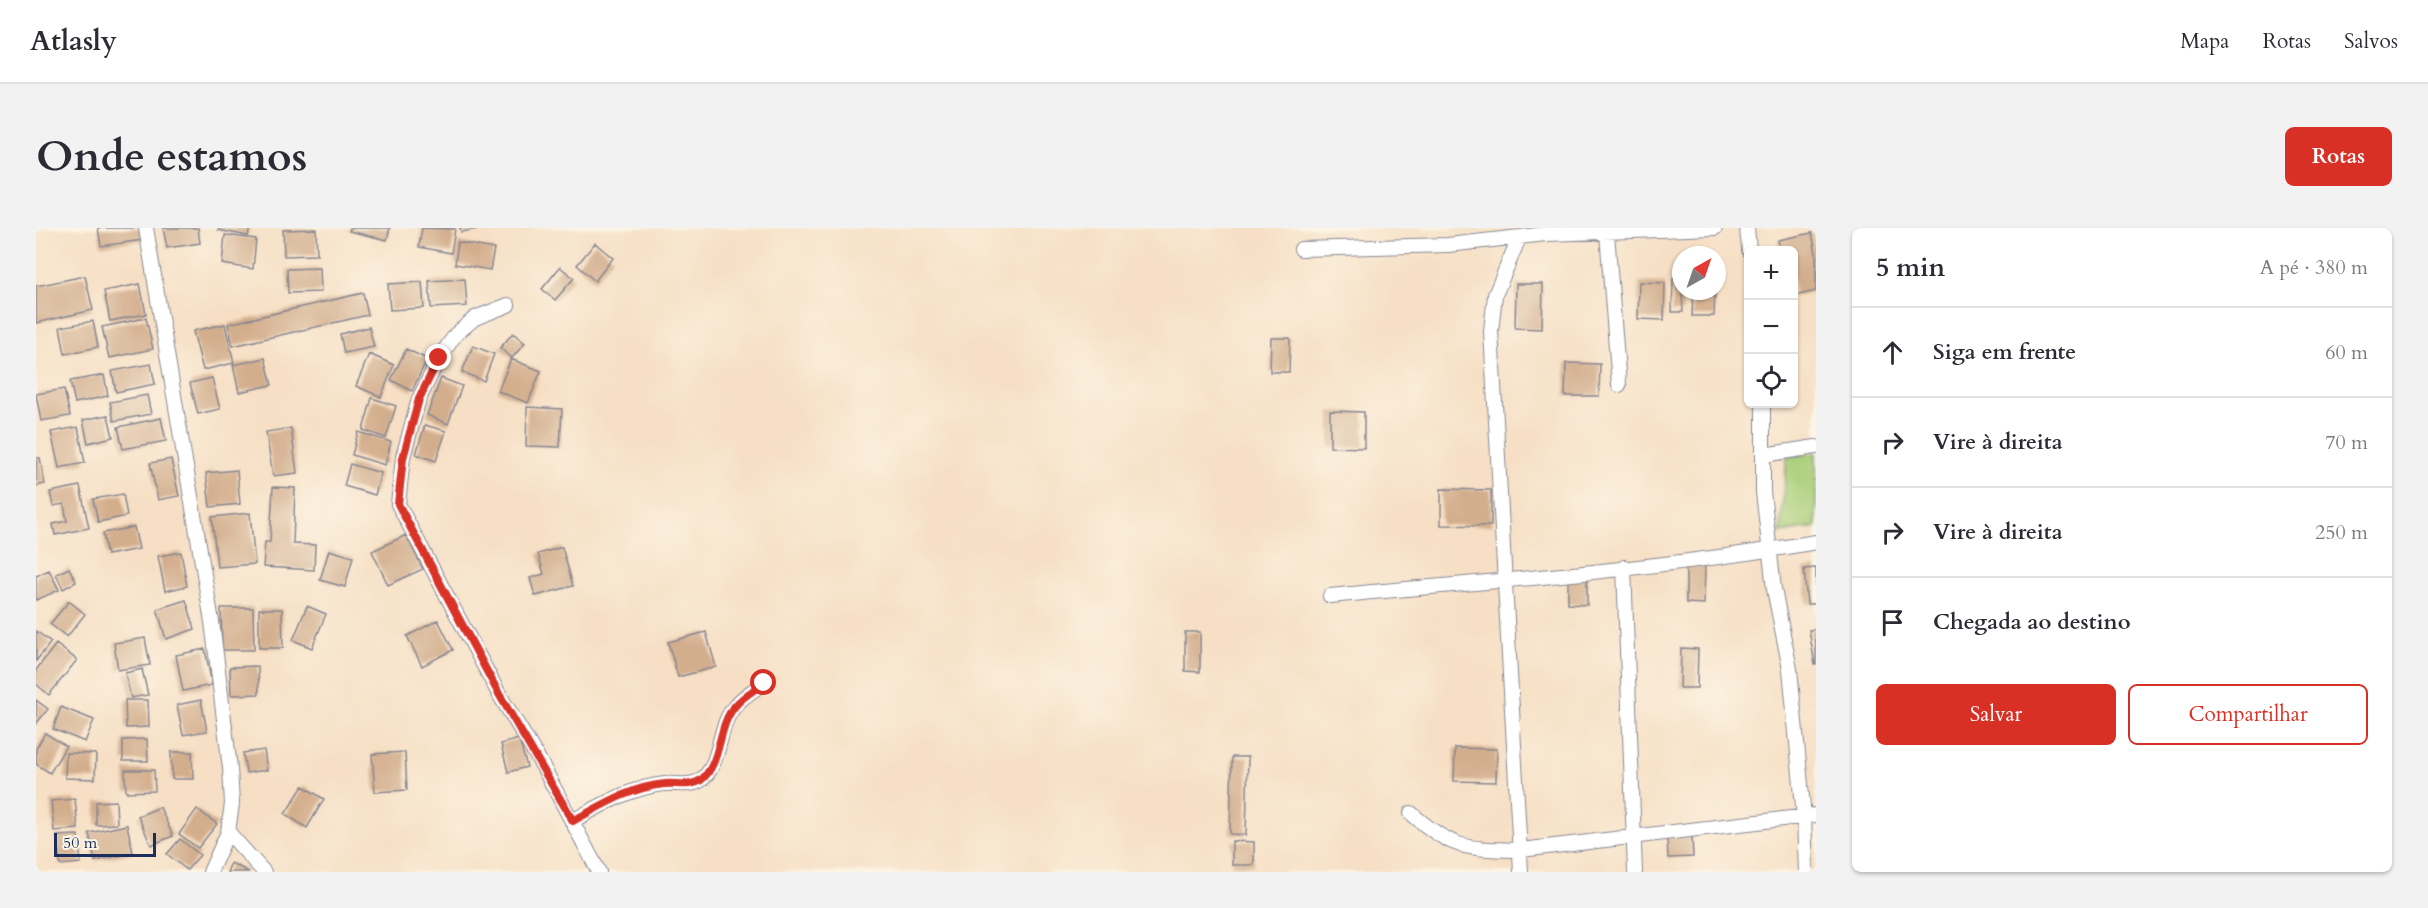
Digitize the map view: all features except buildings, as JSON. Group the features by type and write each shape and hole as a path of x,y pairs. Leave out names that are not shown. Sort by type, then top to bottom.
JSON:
{"street":[{"path":"146,228 212,622 230,768 232,804 228,831 210,872"},
{"path":"1301,249 1448,244 1546,234 1715,228"},
{"path":"1747,228 1749,246"},
{"path":"1607,233 1619,385"},
{"path":"1519,238 1495,295 1491,324 1521,872"},
{"path":"508,305 475,318 456,334 439,358 419,399 403,458 398,504 499,694 573,821 599,872"},
{"path":"1763,408 1763,492 1769,550 1790,669 1810,816 1806,872"},
{"path":"1763,454 1816,447"},
{"path":"1330,596 1624,567 1769,550 1816,542"},
{"path":"1624,567 1635,872"},
{"path":"573,821 632,790 665,784 694,784 702,779 710,770 726,720 735,705 764,683"},
{"path":"1411,813 1432,832 1451,843 1472,849 1521,849 1810,816"},
{"path":"228,831 264,872"}],"green space":[{"path":"1816,453 1816,527 1780,533 1787,457"}],"route":[{"path":"439,358 419,399 403,458 398,504 499,694 573,821 632,790 665,784 694,784 702,779 710,770 726,720 735,705 764,683"}]}
